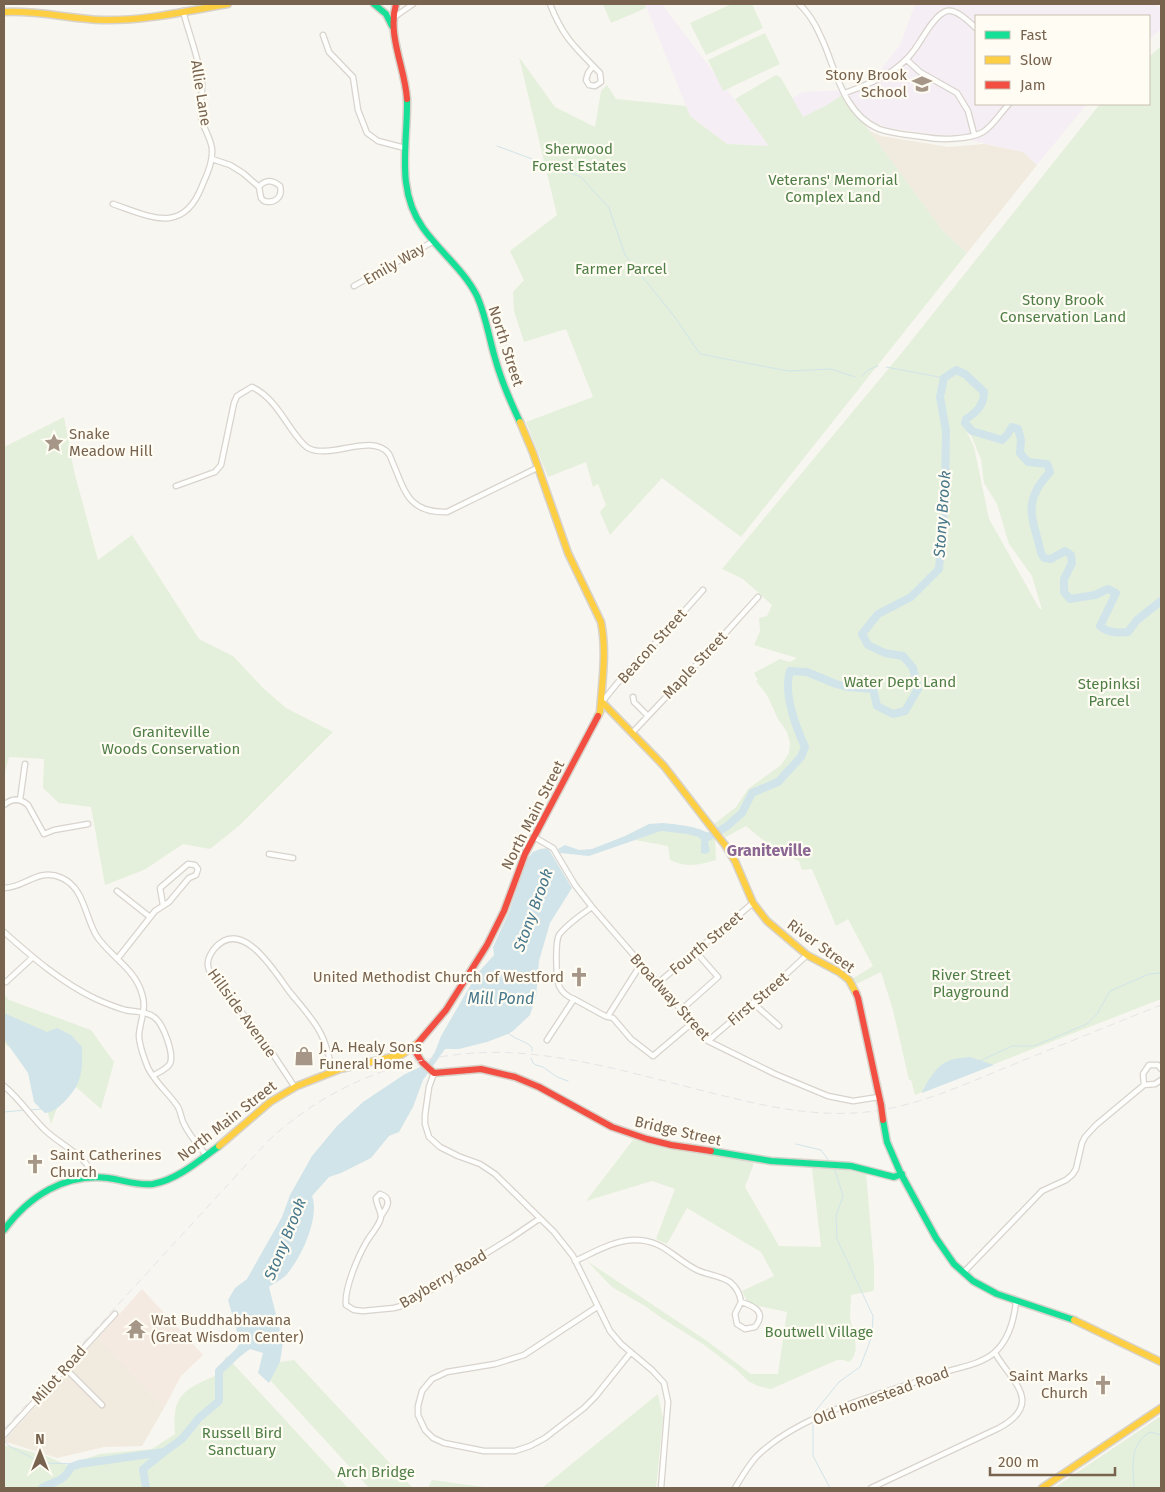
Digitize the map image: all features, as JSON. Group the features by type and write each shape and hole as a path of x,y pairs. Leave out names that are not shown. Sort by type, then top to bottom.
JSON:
{"main road":[{"path":"4,12 36,11 74,18 134,19 228,4"},
{"path":"374,4 386,14 394,28"},
{"name":"North Street","path":"396,4 393,18 394,28 407,102 403,174 408,201 416,219 470,283 478,298 486,320 500,374 538,468 574,567 601,622 604,643 602,702"},
{"name":"River Street","path":"602,702 664,766 719,837 732,855 753,903 772,926 806,956 839,972 849,980 855,990 876,1078 889,1146 902,1174 946,1253 963,1273 986,1290 1016,1302 1064,1316 1161,1362"},
{"name":"North Main Street","path":"4,1230 18,1211 36,1196 67,1182 94,1176 147,1185 169,1180 224,1142 264,1106 294,1086 333,1071 398,1056 421,1042 473,969 504,910 517,870 597,720 602,702"},
{"path":"413,1048 423,1064 432,1072"},
{"name":"Bridge Street","path":"432,1072 481,1069 514,1077 539,1087 612,1126 646,1139 671,1145 771,1161 851,1166 886,1176 902,1174"},
{"path":"1042,1488 1161,1408"}],"street":[{"path":"393,18 413,4"},
{"path":"550,4 556,21 566,38 593,66"},
{"path":"799,4 818,29 849,104 860,116 878,128 889,132 939,140 963,138 981,133 1008,105"},
{"path":"845,93 864,86 899,68 907,60 940,14 948,11 956,12 975,27"},
{"name":"Allie Lane","path":"183,12 202,80 200,112 203,126 210,142 212,159"},
{"path":"323,35 329,52 353,77 358,110 367,133 378,141 405,148"},
{"path":"907,60 920,72 956,93 968,111 974,134"},
{"path":"113,204 156,218 178,216 186,212 197,199 212,159 237,168 259,187 261,198 264,201 274,202 281,194 280,186 272,182 262,183 259,187"},
{"name":"Emily Way","path":"354,286 434,241"},
{"path":"176,486 215,472 221,465 234,403 237,396 252,387 262,392 269,399 301,442 308,448 317,451 372,445 382,448 389,454 405,494 412,503 421,509 433,513 447,512 538,468"},
{"name":"Beacon Street","path":"602,702 702,590"},
{"name":"Maple Street","path":"632,733 758,597"},
{"path":"633,697 634,702 648,716"},
{"path":"20,800 26,764"},
{"path":"4,805 10,800 20,800 28,805 44,834 54,830 88,824"},
{"name":"Broadway Street","path":"534,837 553,848 575,885 592,907 708,1041 776,1074 828,1096 853,1100 879,1097"},
{"path":"269,854 293,858"},
{"path":"118,958 150,917 169,902 189,878 196,875 198,869 195,865 188,864 160,888 163,905"},
{"path":"4,888 42,875 61,878 69,882 77,890 95,933 131,973 139,985 144,1013 141,1024 140,1044 148,1066 158,1084 178,1108 184,1125 206,1155"},
{"path":"116,891 150,917"},
{"name":"Fourth Street","path":"658,983 753,903"},
{"path":"592,907 568,926 558,939 558,984 563,992 605,1016 613,1018 638,1044 654,1056 692,1023"},
{"path":"4,932 32,958 96,999 125,1010 144,1013 154,1017 162,1025 172,1059 169,1065 153,1076"},
{"name":"Hillside Avenue","path":"294,1086 267,1045 209,970 207,963 210,955 225,940 234,939 247,943 268,962 320,1032 333,1071"},
{"path":"681,1010 718,977 696,952"},
{"name":"First Street","path":"708,1041 806,956"},
{"path":"6,982 32,958"},
{"path":"608,1016 641,964"},
{"path":"547,1040 574,998"},
{"path":"753,1003 779,1026"},
{"path":"1144,1085 1143,1074 1149,1065 1158,1065 1161,1069"},
{"path":"432,1072 425,1115 429,1137 440,1147 480,1164 495,1174 540,1218 566,1246 610,1331 658,1376 666,1387 668,1402 661,1488"},
{"path":"963,1273 1042,1191 1072,1176 1076,1169 1084,1137 1144,1085 1155,1084 1161,1080"},
{"path":"4,1086 18,1098 46,1131 89,1167 94,1176"},
{"name":"Bayberry Road","path":"381,1216 376,1198 380,1194 388,1201 388,1208 381,1216 357,1261 348,1290 346,1305 354,1310 380,1310 405,1305 540,1218"},
{"path":"575,1261 624,1241 637,1240 654,1243 666,1248 697,1270 730,1282 738,1292 741,1302 735,1314 737,1324 750,1330 755,1327 760,1318 759,1313 751,1305 741,1302"},
{"path":"870,1488 999,1428 1016,1416 1021,1402 1020,1390 995,1353 1008,1333 1016,1302"},
{"path":"597,1307 524,1355 495,1364 447,1372 432,1379 422,1391 418,1406 418,1415 425,1430 433,1438 444,1443 484,1451 514,1451 530,1446 545,1438 584,1408 600,1392 631,1352"},
{"name":"Milot Road","path":"4,1436 115,1314"},
{"name":"Old Homestead Road","path":"735,1488 756,1458 767,1448 795,1429 816,1418 853,1403 983,1360 995,1353"},
{"path":"65,1368 102,1405"}],"shaded area":[{"name":"Stony Brook School","path":"645,4 662,4 753,124 802,92 852,90 871,82 900,45 915,4 1150,4 1161,7 1161,29 1150,39 1150,15 975,15 975,105 1086,105 1037,165 1023,152 956,137 888,128 876,123 870,131 848,102 769,146 727,144 690,116"},
{"path":"848,102 870,131 881,136 948,147 985,144 1023,152 1037,165 967,253 943,231"},
{"path":"142,1289 203,1355 181,1376 164,1408 98,1338"},
{"path":"98,1338 164,1408 142,1446 104,1447 57,1458 4,1441"}],"green space":[{"path":"603,4 644,4 646,8 611,23"},
{"path":"732,4 752,4 763,28 706,55 690,23"},
{"path":"765,33 780,64 723,91 708,60"},
{"path":"1161,46 1161,999 915,1095 911,1080 909,1080 893,1010 881,972 856,984 852,979 873,966 848,919 836,926 812,869 802,870 799,861 775,850 746,826 726,837 713,825 736,807 748,789 781,765 789,753 790,743 787,732 778,719 767,695 756,681 758,680 754,673 780,659 790,662 797,658 754,645 760,631 759,618 767,616 772,605 743,579 722,569 904,350 1099,105 1150,105 1150,56","holes":["966,430 970,433 981,459 984,483 997,504 1009,544 1032,576 1042,610 1039,608 989,519 974,447"]},
{"path":"519,57 555,107 595,127 601,91 607,85 616,99 686,106 690,116 727,144 769,146 735,99 776,75 781,78 803,117 845,93 848,102 943,231 967,253 741,537 662,478 610,535 600,512 606,505 598,484 593,487 586,462 548,477 526,422 593,397 566,329 524,342 514,311 513,292 524,280 510,251 557,215"},
{"name":"Graniteville Woods Conservation","path":"64,417 74,471 98,560 132,535 199,639 233,656 264,689 286,708 333,732 240,825 210,849 183,844 144,870 105,885 91,807 59,803 43,788 44,759 9,757 4,775 4,447"},
{"path":"660,831 692,834 708,843 709,839 715,838 716,860 688,865 676,863 670,860 668,846 635,840"},
{"path":"4,994 9,1000 91,1030 114,1062 101,1109 68,1080 51,1124 35,1068 4,1043"},
{"name":"Boutwell Village","path":"633,1140 754,1163 745,1187 779,1246 821,1247 812,1168 866,1173 874,1288 873,1291 851,1295 850,1316 856,1346 853,1357 849,1362 837,1360 771,1389 758,1386 748,1381 737,1370 703,1344 612,1287 587,1261 707,1341 751,1374 778,1374 787,1312 758,1306 747,1301 742,1291 774,1276 761,1252 687,1208 667,1244 656,1239 675,1189 652,1181 586,1201"},
{"name":"Russell Bird Sanctuary","path":"226,1356 348,1488 4,1488 4,1446 44,1455 67,1465 100,1454 152,1449 175,1434 174,1419 176,1408 184,1393 191,1387 223,1372"},
{"name":"Arch Bridge","path":"294,1360 413,1488 369,1488 270,1380 280,1362"},
{"path":"658,1394 663,1418 656,1488 542,1488"},
{"path":"1161,1416 1161,1488 1054,1488"},
{"path":"432,1480 491,1488 428,1488"}],"water":[{"path":"663,823 691,827 710,834 715,838 709,839 710,851 706,854 701,853 703,838 661,831 589,856 560,853 558,849 565,845 579,850 592,849 649,824"},
{"name":"Mill Pond","path":"548,848 572,888 550,923 539,961 536,997 530,1015 508,1034 487,1042 459,1049 445,1049 423,1080 413,1107 399,1132 389,1136 371,1158 329,1177 312,1196 314,1214 304,1247 286,1275 269,1287 283,1342 280,1362 269,1383 258,1373 263,1353 250,1349 238,1358 234,1354 240,1342 228,1300 235,1288 247,1279 282,1217 290,1195 312,1156 337,1126 363,1102 405,1074 427,1064 477,974 494,955 493,947 509,912 526,861 533,852"},
{"path":"4,1013 47,1032 57,1028 71,1035 82,1047 80,1078 73,1091 56,1109 45,1113 34,1102 28,1073 4,1039"},
{"path":"970,1057 994,1065 922,1093 932,1076 943,1064 954,1059"}],"waterway":[{"path":"497,146 581,177 609,208 625,255 674,316 700,354 788,371 831,369 855,377"},
{"path":"862,376 868,370 878,366"},
{"path":"886,367 944,378"},
{"name":"Stony Brook","path":"703,836 708,837 726,827 742,813 752,793 778,782 801,757 805,747 791,710 788,689 790,671 807,672 847,687 873,689 877,706 893,714 905,711 918,689 913,668 903,656 885,653 868,645 862,634 878,614 911,597 939,569 945,498 946,431 940,397 944,378 956,370 965,374 984,392 983,401 979,408 966,419 965,423 972,431 1002,440 1012,427 1018,429 1021,440 1020,453 1028,462 1047,464 1050,472 1041,483 1032,502 1033,520 1044,558 1051,559 1065,551 1071,555 1072,563 1064,579 1064,592 1070,599 1095,595 1108,589 1116,593 1100,626 1109,631 1120,632 1128,632 1137,620 1161,601"},
{"path":"980,1061 1012,1046 1034,1046 1087,1024 1097,1014 1110,991 1149,974 1161,973"},
{"path":"507,1032 532,1047 532,1051"},
{"path":"531,1058 536,1065 568,1081"},
{"path":"29,1110 41,1109"},
{"path":"4,1112 25,1110"},
{"path":"796,1144 821,1150 829,1161"},
{"path":"813,1414 839,1382 860,1367 872,1336 873,1316 837,1239 836,1216 843,1196 834,1167"},
{"name":"Stony Brook","path":"42,1488 62,1479 71,1467 79,1464 164,1452 182,1439 199,1418 219,1401 219,1371 243,1348"},
{"path":"813,1425 813,1456 830,1488"},
{"path":"1134,1488 1134,1457 1138,1443 1150,1432 1161,1435"},
{"path":"4,1440 9,1446 42,1463 79,1464"},
{"name":"Stony Brook","path":"146,1488 143,1469 163,1453"}],"railway":[{"path":"4,1429 268,1141 296,1117 327,1097 359,1081 393,1068 428,1059 464,1054 501,1052 538,1055 598,1065 774,1107 814,1112 854,1113 895,1107 935,1096 1161,1005"}],"traffic: fast":[{"path":"374,4 386,14 392,26"},
{"path":"407,99 406,182 414,213 423,228 459,269 477,296 500,374 520,422"},
{"path":"883,1120 887,1142 900,1172 936,1238 954,1264 973,1281 997,1294 1074,1320"},
{"path":"4,1230 37,1197 63,1183 92,1177 142,1184 162,1182 179,1174 219,1146"},
{"path":"711,1151 771,1161 851,1166 894,1177 902,1174"}],"traffic: slow":[{"path":"4,12 29,12 119,20 166,15 228,4"},
{"path":"520,422 533,453 568,553 601,622 604,644 604,667 598,716"},
{"path":"602,702 664,766 725,845 735,861 753,903 767,921 807,955 839,972 849,980 856,993"},
{"path":"219,1146 270,1102 297,1086 340,1069 401,1055 418,1043"},
{"path":"1074,1320 1161,1362"},
{"path":"1042,1488 1161,1408"}],"traffic: jam":[{"path":"396,4 394,16 395,40 407,99"},
{"path":"418,1043 446,1010 487,945 504,911 525,854 598,716"},
{"path":"856,993 881,1105"},
{"path":"413,1048 422,1062 434,1073 481,1069 515,1077 539,1087 612,1127 671,1145 711,1151"},
{"path":"881,1105 883,1120"}],"place":[{"name":"Stony Brook School","path":"922,84"},
{"name":"Snake Meadow Hill","path":"54,443"},
{"name":"United Methodist Church of Westford","path":"579,977"},
{"name":"J. A. Healy Sons Funeral Home","path":"304,1056"},
{"name":"Saint Catherines Church","path":"35,1164"},
{"name":"Wat Buddhabhavana (Great Wisdom Center)","path":"136,1329"},
{"name":"Saint Marks Church","path":"1103,1385"}],"district":[{"name":"Graniteville","path":"769,850"}],"park label":[{"name":"Sherwood Forest Estates","path":"579,158"},
{"name":"Veterans' Memorial Complex Land","path":"833,188"},
{"name":"Farmer Parcel","path":"621,269"},
{"name":"Stony Brook Conservation Land","path":"1063,308"},
{"name":"Water Dept Land","path":"900,682"},
{"name":"Stepinksi Parcel","path":"1109,692"},
{"name":"River Street Playground","path":"971,984"}]}
